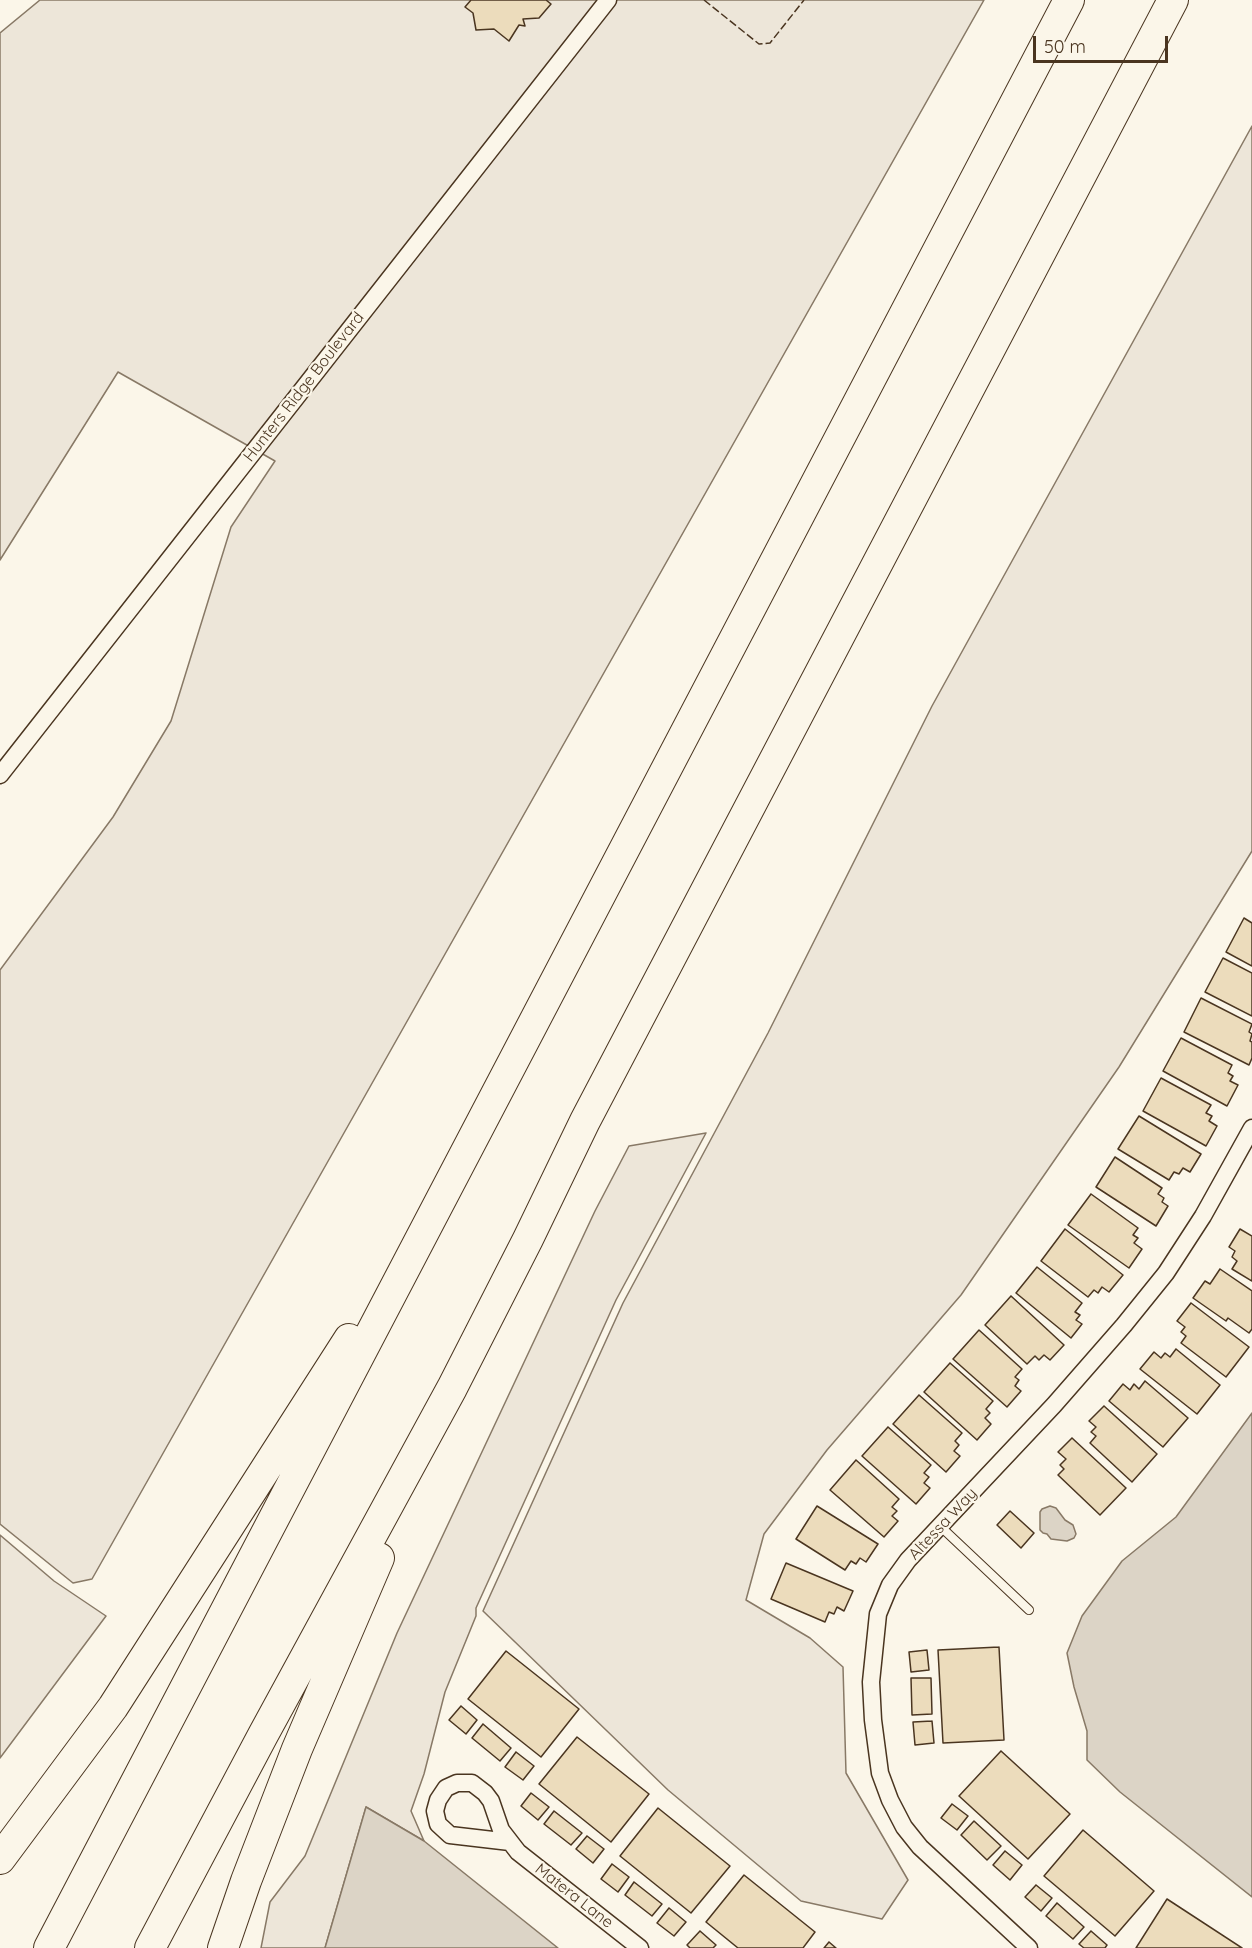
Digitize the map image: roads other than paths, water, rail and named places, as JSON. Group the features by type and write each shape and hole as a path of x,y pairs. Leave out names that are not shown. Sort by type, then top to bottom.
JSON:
{"highway":[{"path":"50,1948 145,1762 426,1232 1069,0"},
{"path":"150,1948 263,1735 452,1389 585,1121 1173,0"},
{"path":"0,1859 113,1707 355,1330 426,1232"},
{"path":"223,1948 254,1859 297,1749 452,1389"}],"street":[{"name":"Hunters Ridge Boulevard","path":"0,775 608,0"},
{"name":"Altessa Way","path":"1029,1948 920,1847 904,1827 890,1800 880,1773 873,1720 871,1682 878,1614 890,1584 908,1560 941,1527 1125,1325 1166,1273 1209,1207 1252,1128"},
{"name":"Matera Lane","path":"510,1842 450,1835 438,1824 435,1811 438,1800 446,1788 457,1783 472,1783 485,1793 491,1801 501,1830 518,1852 640,1948"}],"lane":[{"path":"941,1527 1029,1610"}]}
